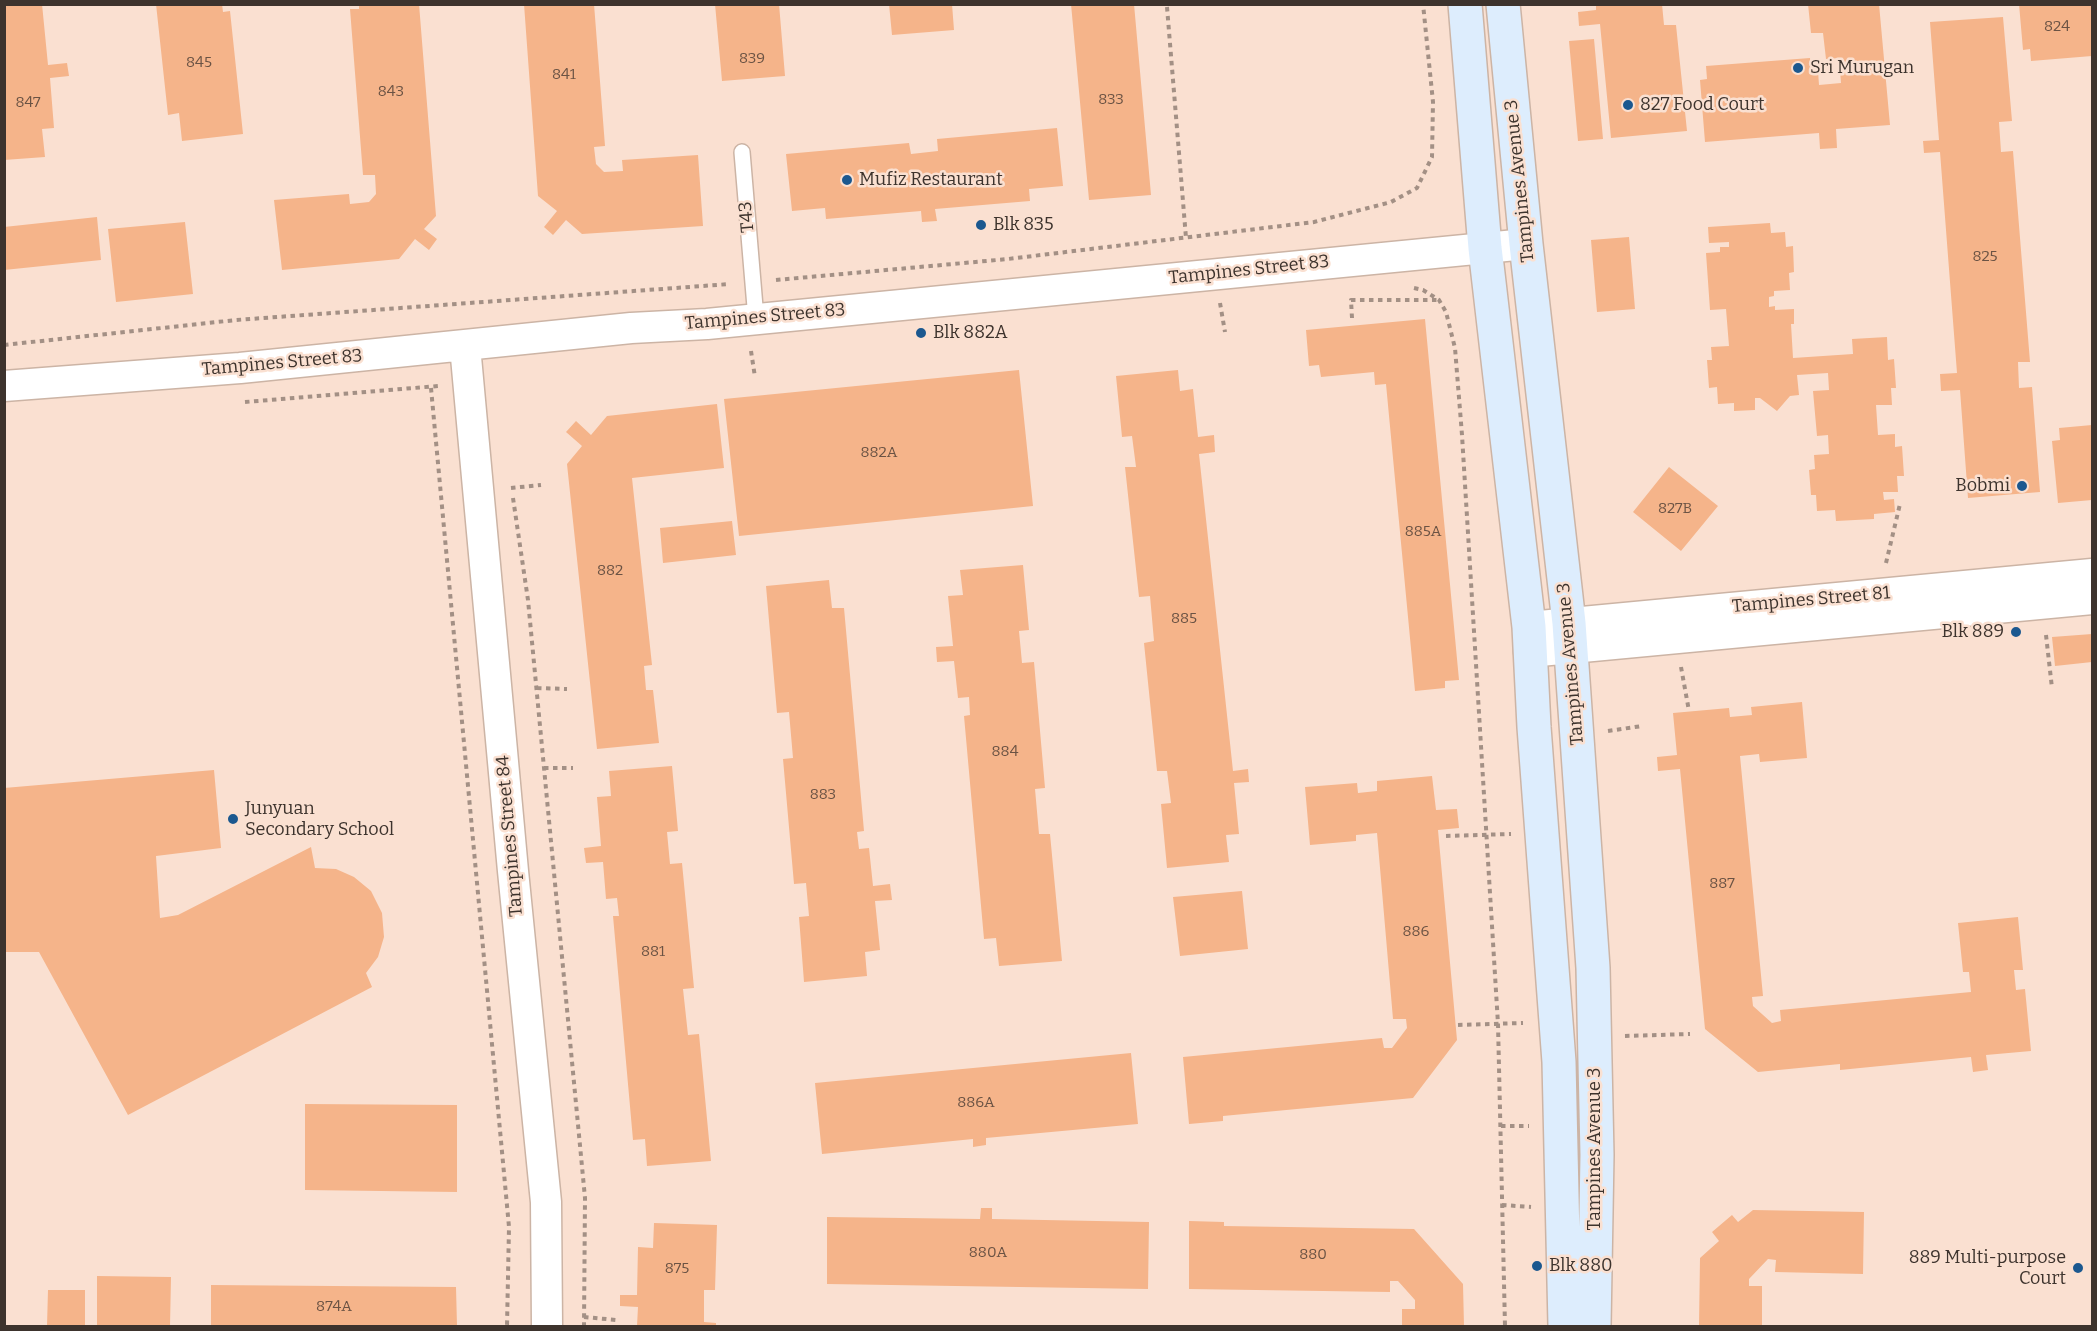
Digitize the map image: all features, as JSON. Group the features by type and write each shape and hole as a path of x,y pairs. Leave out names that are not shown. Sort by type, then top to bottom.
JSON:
{"street":[{"name":"Tampines Avenue 3","path":"1465,4 1485,248 1529,639 1559,1062 1565,1326"},
{"name":"Tampines Avenue 3","path":"1503,4 1526,244 1570,635 1593,968 1597,1155 1594,1326"},
{"name":"Tampines Street 83","path":"4,386 240,368 631,328 756,319 1526,244"},
{"name":"Tampines Street 84","path":"465,346 546,1202 547,1326"},
{"name":"Tampines Street 81","path":"1529,639 2092,574"},
{"name":"Tampines Street 81","path":"1570,635 2092,599"}],"lane":[{"name":"T43","path":"742,152 756,319"}],"path":[{"path":"4,345 236,320 753,282 1008,260 1314,222 1391,202 1417,188 1432,157 1433,102 1423,4"},
{"path":"1167,7 1186,238"},
{"path":"1429,288 1423,291 1439,300 1446,312 1455,348 1498,1024 1505,1326"},
{"path":"1352,318 1352,300 1439,300"},
{"path":"1220,303 1225,332"},
{"path":"752,355 755,377"},
{"path":"431,388 509,1227 507,1326"},
{"path":"540,485 511,488 528,600 585,1198 584,1326"},
{"path":"1884,572 1900,504"},
{"path":"2046,630 2052,688"},
{"path":"1682,674 1689,711"},
{"path":"537,688 567,689"},
{"path":"1608,731 1642,726"},
{"path":"544,768 573,768"},
{"path":"1446,836 1487,835"},
{"path":"1458,1025 1498,1024"},
{"path":"1637,1035 1690,1034"},
{"path":"584,1317 615,1320"}],"building":[{"path":"4,4 42,4 48,65 67,63 69,76 50,78 54,128 42,129 45,157 4,160"},
{"path":"156,4 222,4 223,12 230,11 243,134 182,141 179,113 168,115"},
{"path":"359,4 419,4 436,216 424,229 437,239 429,250 415,239 399,259 282,270 274,200 349,194 350,204 369,202 376,194 375,175 363,175 350,9 359,9"},
{"path":"524,4 594,4 605,146 594,147 596,164 604,172 623,171 622,160 698,155 703,226 582,234 566,220 553,235 544,227 557,211 538,196"},
{"path":"715,4 779,4 785,76 722,81"},
{"path":"889,4 952,4 954,30 892,35"},
{"path":"1071,4 1134,4 1151,195 1089,200"},
{"path":"1596,4 1662,4 1664,25 1676,25 1687,131 1611,138 1600,24 1579,26 1578,12 1596,10"},
{"path":"1808,4 1879,4 1890,125 1836,129 1837,148 1820,149 1819,133 1705,142 1700,80 1707,79 1706,66 1810,58 1811,71 1818,71 1819,85 1841,83 1839,58 1826,59 1823,33 1811,33"},
{"path":"2019,4 2092,4 2092,56 2031,61 2030,49 2023,50"},
{"path":"2003,17 2012,121 1999,122 2001,152 2013,151 2030,362 2018,362 2019,388 2032,387 2040,492 1968,498 1960,390 1941,391 1940,374 1957,373 1940,152 1924,153 1923,141 1939,140 1930,22"},
{"path":"1594,39 1603,139 1578,141 1569,41"},
{"path":"1057,128 1063,186 1029,189 1030,201 935,209 937,221 922,222 921,211 826,219 825,208 792,211 786,154 909,143 911,154 938,151 937,139"},
{"path":"97,217 101,260 4,270 4,227"},
{"path":"185,222 193,294 116,302 108,229"},
{"path":"1770,223 1771,233 1785,232 1786,247 1793,246 1794,272 1789,273 1790,290 1774,291 1774,296 1769,297 1769,307 1775,306 1775,310 1794,309 1794,324 1791,324 1793,358 1853,354 1852,339 1887,337 1888,360 1894,359 1896,388 1891,388 1892,405 1876,405 1878,435 1895,434 1895,447 1902,446 1904,476 1897,476 1898,492 1883,492 1884,500 1894,499 1895,512 1874,514 1874,519 1836,521 1835,510 1817,511 1816,495 1811,495 1809,470 1815,469 1814,455 1829,454 1828,435 1817,436 1813,391 1829,390 1828,373 1797,375 1799,395 1790,396 1777,411 1760,398 1755,398 1755,410 1734,411 1734,403 1718,404 1717,387 1709,388 1707,360 1712,360 1711,347 1729,346 1726,309 1710,310 1706,253 1720,252 1720,247 1729,247 1729,242 1709,243 1708,227"},
{"path":"1629,237 1635,309 1597,312 1591,240"},
{"path":"1425,319 1459,680 1445,681 1445,688 1415,691 1386,384 1375,385 1374,372 1321,377 1319,365 1309,366 1306,330"},
{"path":"1019,370 1033,506 739,536 724,399"},
{"path":"1178,370 1180,391 1193,389 1198,437 1214,435 1215,452 1199,454 1233,771 1248,769 1249,782 1234,783 1239,834 1226,835 1229,862 1167,868 1161,804 1171,803 1167,771 1157,771 1144,643 1154,641 1150,596 1139,597 1125,467 1136,467 1132,436 1122,437 1116,376"},
{"path":"717,404 724,468 632,478 652,665 644,666 646,690 653,690 659,743 597,749 567,464 582,446 566,432 576,421 591,435 607,416"},
{"path":"2092,425 2092,500 2058,503 2052,441 2060,440 2059,428"},
{"path":"1669,467 1718,506 1681,551 1633,512"},
{"path":"732,521 736,555 663,563 660,528"},
{"path":"1023,565 1029,630 1019,631 1022,663 1034,662 1045,788 1035,789 1039,834 1050,834 1062,961 999,966 996,938 984,939 964,716 970,715 969,697 958,698 954,661 937,662 936,647 953,646 948,596 963,595 960,570"},
{"path":"829,580 832,608 844,608 864,831 857,832 859,849 869,848 873,886 890,884 892,900 875,901 880,950 865,952 867,976 804,982 799,917 809,916 806,883 794,884 783,759 793,758 789,712 777,713 766,586"},
{"path":"2092,634 2092,662 2055,666 2052,637"},
{"path":"1802,702 1807,758 1760,762 1759,754 1740,756 1763,996 1752,997 1753,1006 1772,1023 1781,1021 1780,1010 1971,992 1969,972 1963,972 1958,923 2018,917 2023,970 2014,970 2016,990 2025,989 2031,1051 1986,1055 1988,1070 1973,1072 1971,1057 1840,1070 1840,1064 1758,1072 1705,1029 1680,769 1658,771 1657,757 1677,755 1673,713 1729,708 1730,717 1752,715 1751,707"},
{"path":"672,766 678,831 667,832 670,864 682,863 694,988 683,989 688,1035 699,1034 711,1161 647,1166 645,1139 633,1140 613,916 619,916 617,898 606,899 603,862 586,863 584,848 601,846 597,797 611,796 609,771"},
{"path":"214,770 221,848 156,856 160,918 178,915 311,847 315,868 336,869 354,877 371,891 382,913 384,937 378,957 366,973 372,987 128,1115 39,952 4,952 4,788"},
{"path":"1432,776 1436,810 1457,809 1459,828 1438,830 1457,1040 1413,1098 1223,1116 1223,1121 1189,1124 1183,1057 1382,1038 1384,1048 1392,1048 1407,1028 1406,1019 1393,1019 1377,833 1356,835 1356,841 1310,845 1305,787 1357,783 1358,793 1377,791 1377,781"},
{"path":"1242,891 1248,949 1180,956 1173,897"},
{"path":"1131,1053 1138,1124 986,1138 986,1145 973,1147 973,1139 822,1154 815,1083"},
{"path":"305,1104 457,1105 457,1192 305,1190"},
{"path":"981,1208 992,1208 992,1219 1149,1222 1148,1289 827,1284 827,1217 980,1219"},
{"path":"1753,1210 1864,1212 1863,1274 1775,1272 1776,1260 1768,1259 1749,1279 1749,1286 1762,1286 1762,1326 1699,1326 1700,1258 1719,1241 1712,1232 1732,1215 1738,1222"},
{"path":"1189,1221 1224,1222 1224,1226 1414,1229 1463,1284 1464,1326 1402,1326 1402,1309 1415,1309 1415,1300 1398,1281 1390,1281 1390,1292 1189,1289"},
{"path":"654,1223 717,1225 715,1290 704,1290 704,1322 716,1323 716,1326 637,1326 638,1307 620,1306 620,1295 637,1295 638,1247 653,1248"},
{"path":"97,1276 171,1277 170,1326 97,1326"},
{"path":"211,1285 456,1287 457,1326 211,1326"},
{"path":"48,1290 85,1290 85,1326 47,1326"}],"place":[{"name":"Sri Murugan","path":"1798,68"},
{"name":"827 Food Court","path":"1628,105"},
{"name":"Mufiz Restaurant","path":"847,180"},
{"name":"Blk 835","path":"981,225"},
{"name":"Blk 882A","path":"921,333"},
{"name":"Bobmi","path":"2022,486"},
{"name":"Blk 889","path":"2016,632"},
{"name":"Junyuan Secondary School","path":"233,819"},
{"name":"Blk 880","path":"1537,1266"},
{"name":"889 Multi-purpose Court","path":"2078,1268"}]}
